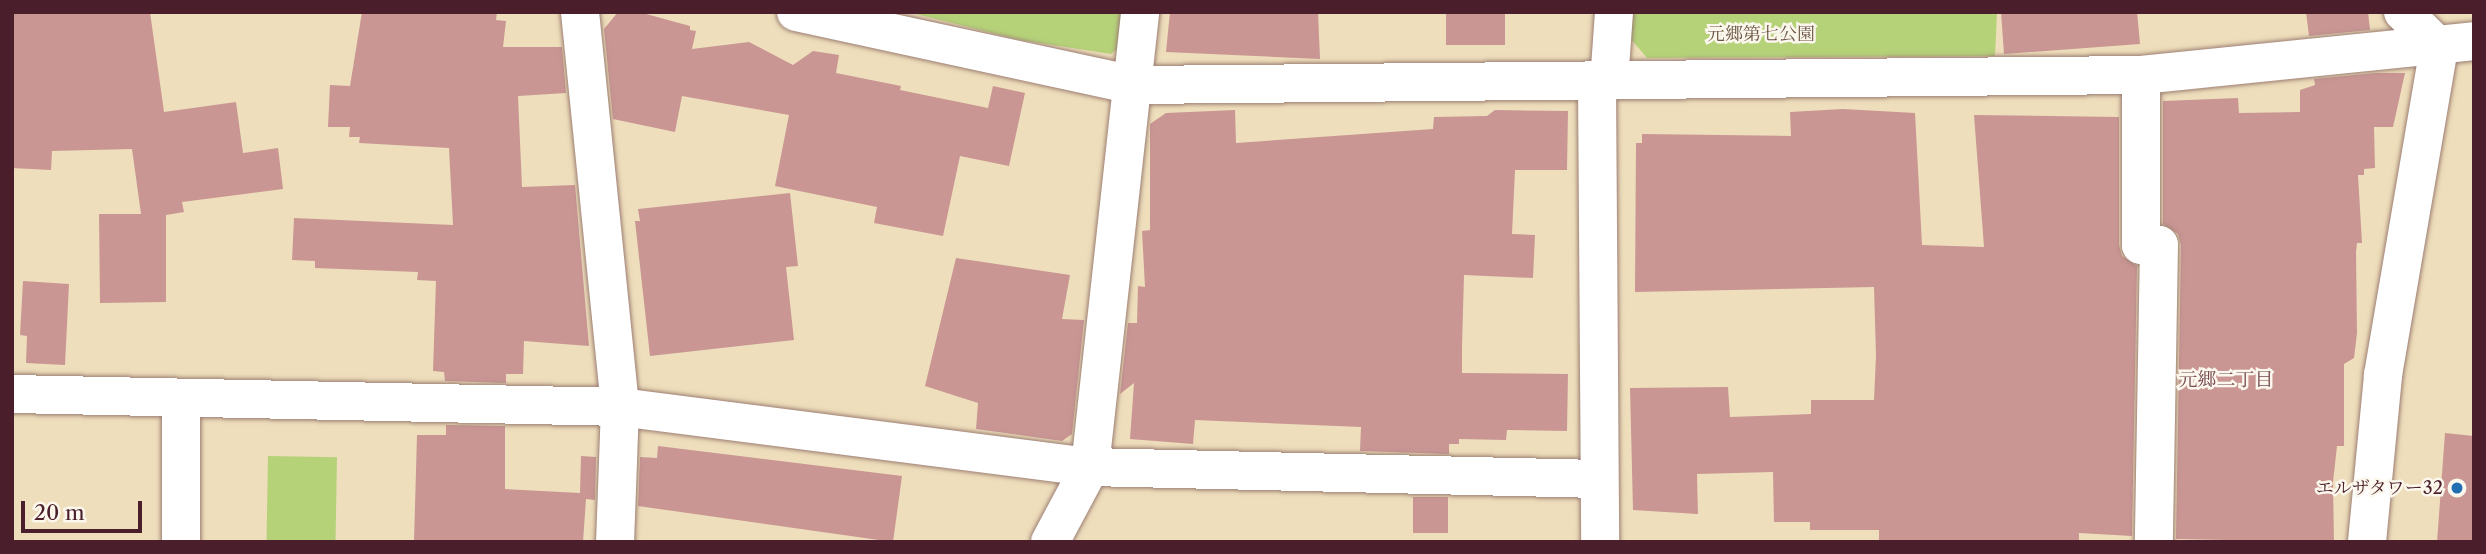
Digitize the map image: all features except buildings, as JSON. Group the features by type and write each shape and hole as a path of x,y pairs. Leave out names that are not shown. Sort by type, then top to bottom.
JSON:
{"street":[{"path":"580,12 620,407 615,542"},
{"path":"796,12 1134,85 1603,83 2141,75 2457,44"},
{"path":"1050,542 1090,467 1140,12"},
{"path":"1600,542 1603,83 1614,12"},
{"path":"2403,12 2457,44"},
{"path":"2367,542 2385,361 2457,44"},
{"path":"2141,75 2141,246 2159,245 2154,542"},
{"path":"12,394 181,401 620,407 1090,467 1600,479"},
{"path":"181,401 181,542"}],"green space":[{"path":"908,12 1127,12 1125,43 1111,54 1020,40"},
{"name":"元郷第七公園","path":"1632,12 1997,12 1995,56 1647,58 1630,38"},
{"path":"268,456 337,457 336,542 266,542"}],"place":[{"name":"エルザタワー32","path":"2457,488"}],"district":[{"name":"元郷二丁目","path":"2226,380"}]}
